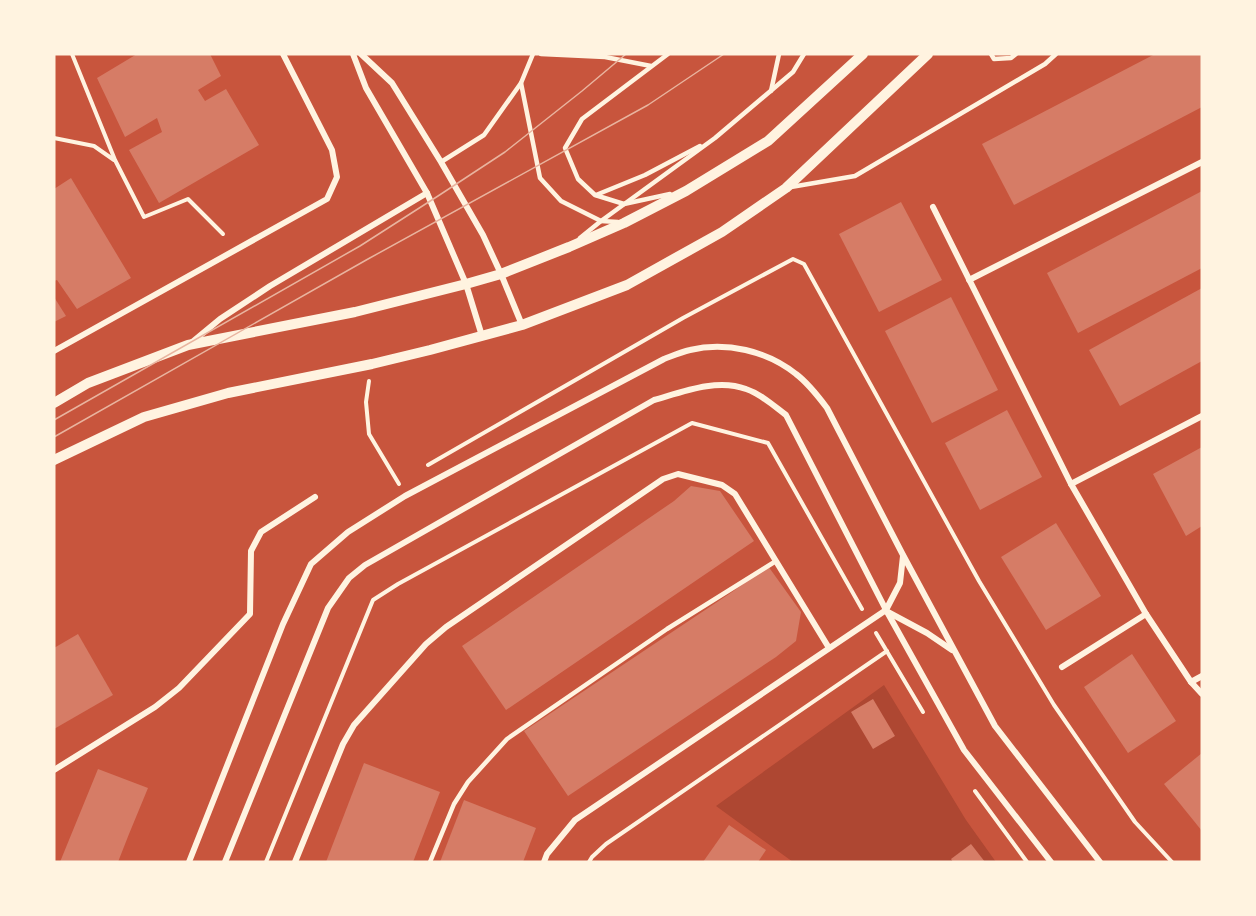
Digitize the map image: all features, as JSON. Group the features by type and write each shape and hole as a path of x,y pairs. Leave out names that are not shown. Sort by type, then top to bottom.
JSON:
{"street":[{"path":"54,351 327,199 337,177 332,150 283,54"},
{"path":"353,54 366,88 427,193 466,284 482,336"},
{"path":"361,54 392,83 441,162 483,236 522,325"},
{"path":"54,403 88,383 188,345 355,312 466,284 501,274 569,247 624,223 686,191 768,141 862,54"},
{"path":"54,460 144,417 228,393 372,364 482,336 522,325 627,285 722,232 786,188 928,54"},
{"path":"969,280 1202,162"},
{"path":"188,345 220,319 270,286 427,193"},
{"path":"933,207 1071,484 1146,614 1191,682 1202,694"},
{"path":"189,862 283,624 311,564 348,531 405,496 663,358 710,346 731,347 778,361 798,375 827,408 903,555 996,726 1100,862"},
{"path":"225,862 328,608 349,578 365,565 654,400 701,386 725,385 746,388 786,415 885,610 964,750 1051,862"},
{"path":"1071,484 1202,416"},
{"path":"295,862 343,744 354,724 426,644 446,627 663,479 678,474 722,484 735,494 829,648"},
{"path":"54,770 155,707 179,688 250,614 251,551 261,531 315,497"},
{"path":"544,862 575,820 885,610 900,583 903,555"},
{"path":"885,610 927,633 955,652"},
{"path":"1062,667 1146,614"},
{"path":"1191,682 1202,676"}],"lane":[{"path":"441,162 484,135 521,83 532,54"},
{"path":"541,54 605,57 651,66"},
{"path":"668,54 582,119 564,147 578,179 595,195 624,204 686,191"},
{"path":"771,91 779,54"},
{"path":"569,247 601,221 716,138 793,72 804,54"},
{"path":"991,54 994,59 1011,58 1016,54"},
{"path":"786,188 855,176 1045,64 1056,54"},
{"path":"521,83 540,178 561,201 601,221 624,223"},
{"path":"595,195 645,175 716,138"},
{"path":"430,862 454,804 468,782 507,739 667,629 776,561"}],"path":[{"path":"72,54 115,160 144,217 188,200 223,234"},
{"path":"54,138 94,146 115,160"},
{"path":"418,470 683,318 794,259 804,264 979,581 1054,705 1135,822 1172,862"},
{"path":"372,364 366,402 369,434 405,496"},
{"path":"389,487 398,482"},
{"path":"589,862 606,844 887,651"}],"shaded area":[{"path":"884,685 966,820 996,862 793,862 716,806"}],"building":[{"path":"137,54 210,54 221,76 198,90 205,101 226,89 259,145 159,203 129,150 162,132 157,118 125,137 97,78"},
{"path":"1155,54 1202,54 1202,107 1014,205 982,144"},
{"path":"71,178 131,278 77,309 57,280 54,281 54,189"},
{"path":"1202,191 1202,268 1078,333 1047,273"},
{"path":"901,202 942,280 879,312 839,234"},
{"path":"1202,288 1202,361 1120,406 1089,350"},
{"path":"54,297 66,316 54,322"},
{"path":"951,297 998,390 932,423 885,331"},
{"path":"1007,410 1042,477 980,510 945,443"},
{"path":"1202,447 1202,526 1186,536 1153,474"},
{"path":"691,486 720,491 754,541 506,710 462,646 674,501"},
{"path":"1056,523 1101,596 1046,630 1001,557"},
{"path":"768,566 801,612 796,641 776,657 568,796 524,731"},
{"path":"78,634 113,695 54,729 54,648"},
{"path":"1132,654 1176,721 1128,753 1084,687"},
{"path":"873,699 895,736 873,749 851,712"},
{"path":"1202,753 1202,831 1164,784"},
{"path":"364,763 440,792 413,862 326,862"},
{"path":"98,769 148,788 118,862 60,862"},
{"path":"464,800 536,828 523,862 440,862"},
{"path":"729,825 766,850 758,862 703,862"},
{"path":"971,844 985,862 953,862 951,859"}],"tram line":[{"path":"54,420 360,246 505,152 626,54"},
{"path":"54,437 368,259 648,105 724,54"}]}
